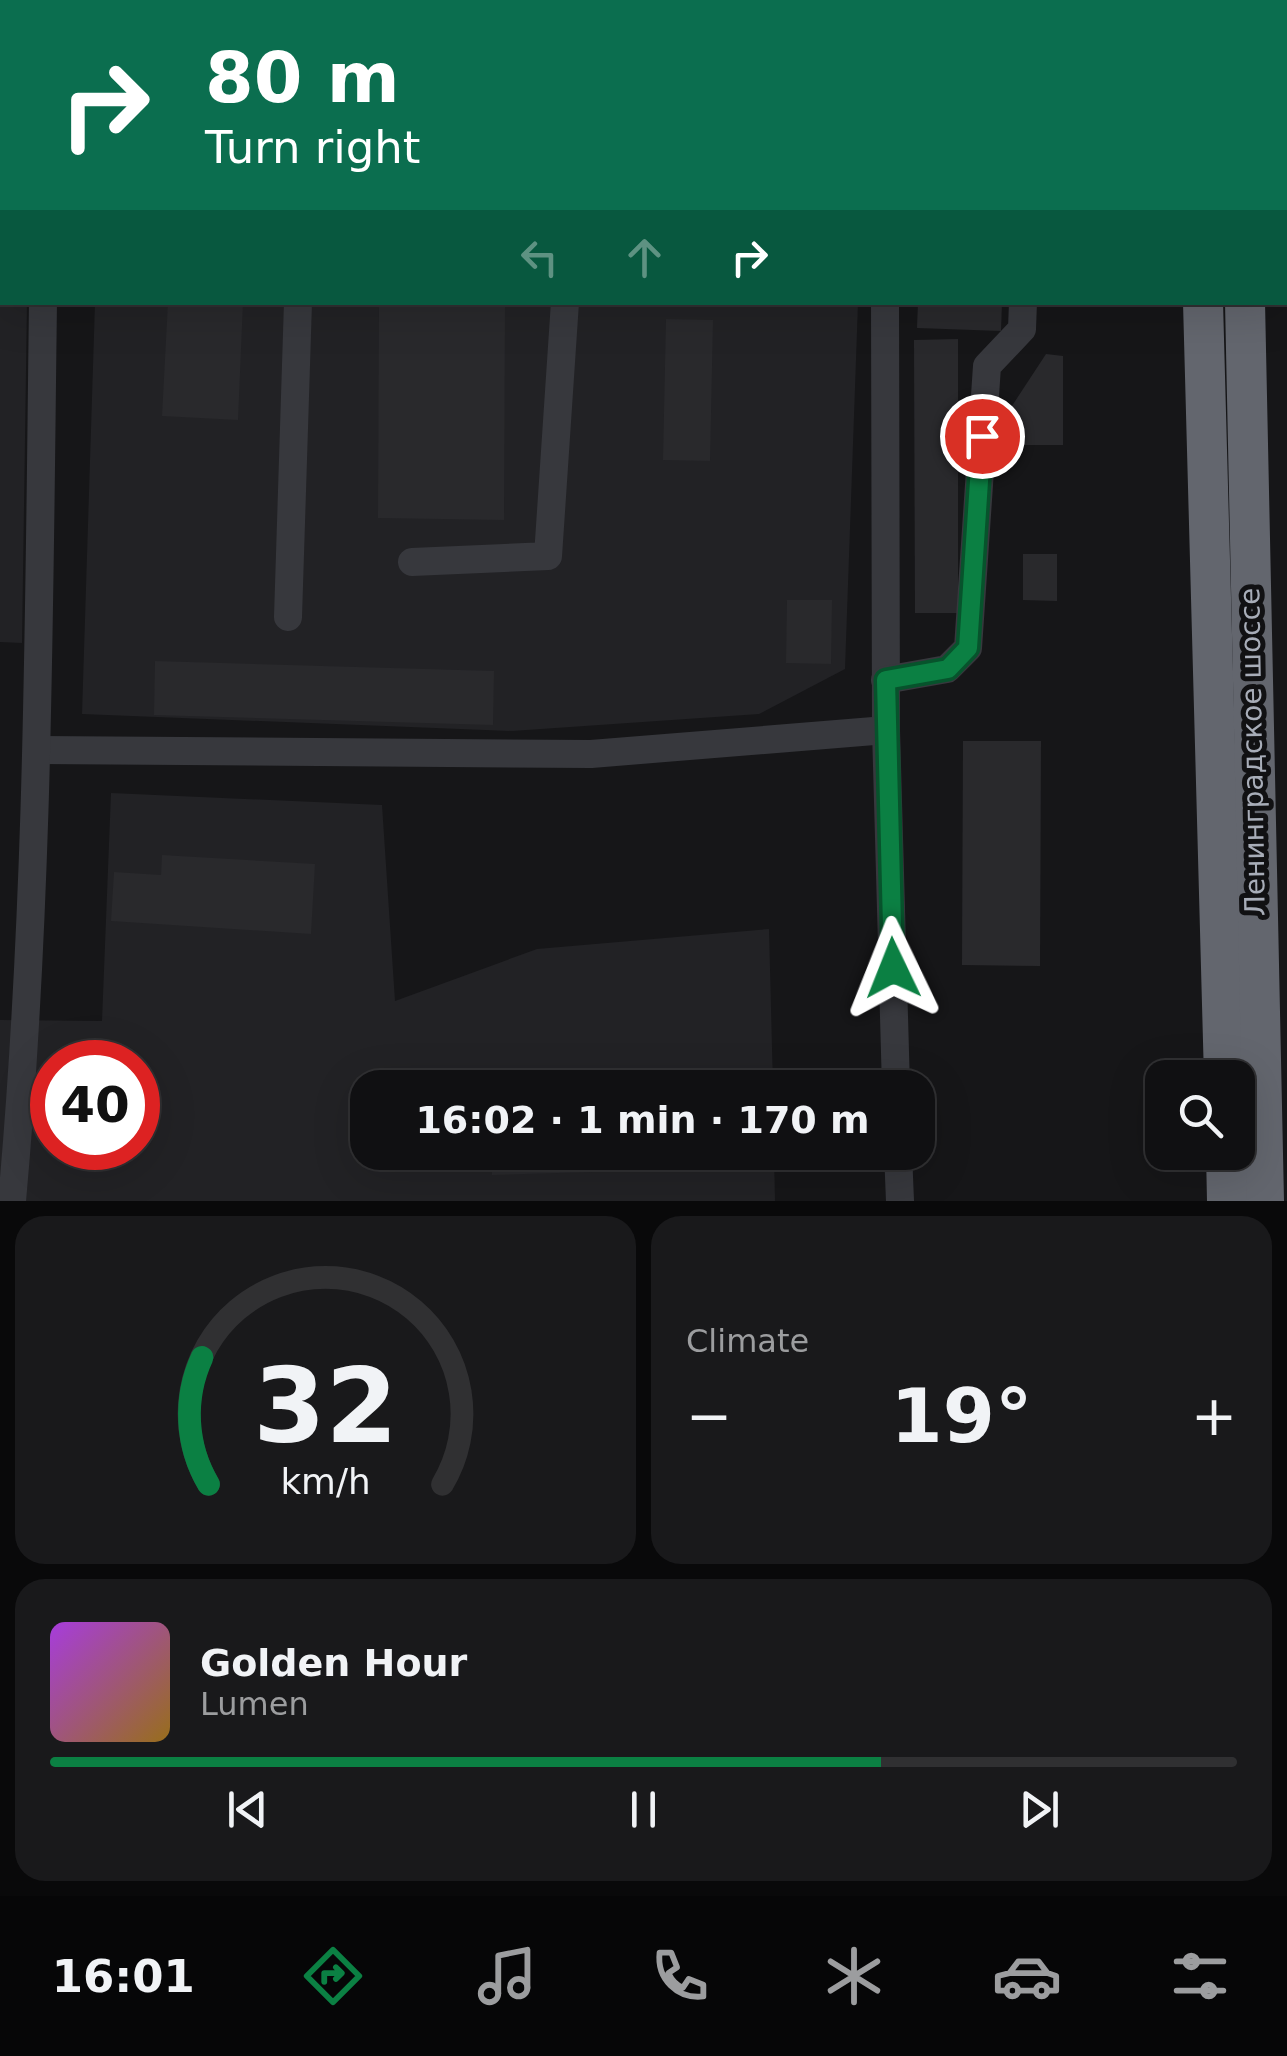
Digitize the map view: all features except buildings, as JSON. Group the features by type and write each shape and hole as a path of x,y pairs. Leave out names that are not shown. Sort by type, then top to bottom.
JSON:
{"highway":[{"name":"Ленинградское шоссе","path":"1202,305 1223,1060"},
{"name":"Ленинградское шоссе","path":"1245,305 1264,1201"},
{"path":"1226,1170 1227,1201"}],"street":[{"path":"12,1201 28,1020 38,750 42,305"},
{"path":"288,617 298,305"},
{"path":"412,562 548,556 565,305"},
{"path":"885,305 886,730 895,1070"},
{"path":"886,680 948,669 968,648 987,366 1022,329 1023,305"},
{"path":"38,750 591,754 886,730"},
{"path":"899,1170 900,1201"}],"shaded area":[{"path":"0,305 27,305 22,643 0,642"},
{"path":"95,305 858,305 845,669 759,714 512,731 82,714"},
{"path":"111,793 382,805 395,1001 537,949 769,929 773,1070 350,1070 350,1170 774,1170 775,1201 0,1201 0,1020 102,1021"}],"route":[{"path":"893,968 886,680 948,669 968,648 982,436"}]}
